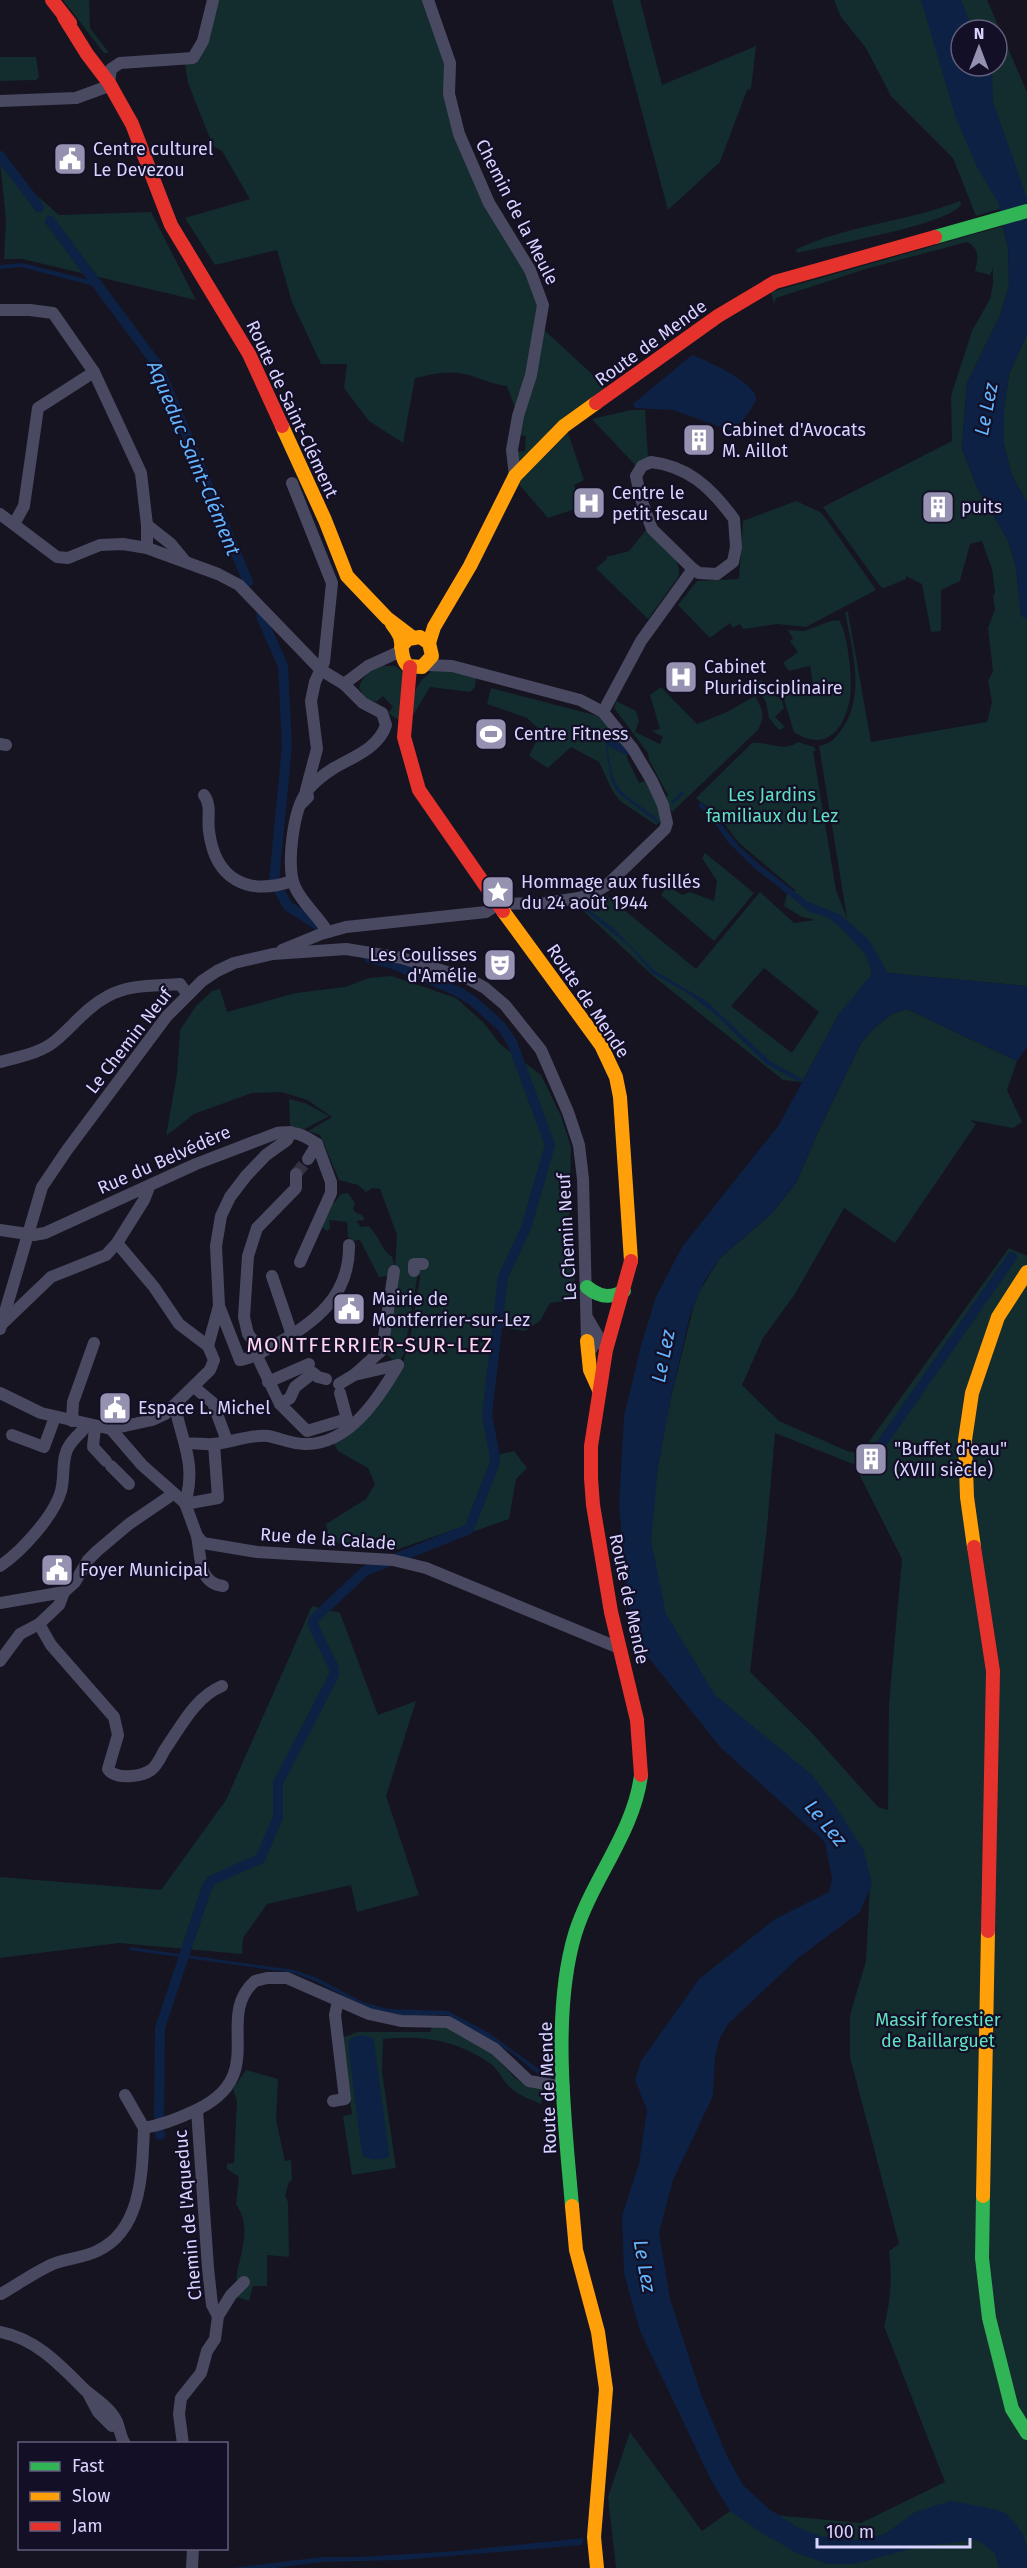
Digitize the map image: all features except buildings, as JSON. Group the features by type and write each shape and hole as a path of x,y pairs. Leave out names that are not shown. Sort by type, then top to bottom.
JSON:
{"street":[{"path":"52,0 64,17"},
{"path":"0,101 76,98 109,84 113,66 126,62 193,58 203,40 213,0"},
{"name":"Chemin de la Meule","path":"428,0 450,63 449,93 459,134 489,203 530,270 543,305 531,375 518,416 512,450 515,476"},
{"name":"Route de Saint-Clément","path":"64,17 111,69 141,122 154,159 166,210"},
{"name":"Route de Saint-Clément","path":"64,17 109,84 132,124 182,247 249,354 325,520 347,576 389,620 400,636 411,660"},
{"name":"Route de Mende","path":"597,2568 594,2537 606,2390 598,2331 576,2250 566,2137 563,2010 571,1951 580,1920 629,1820 641,1780 642,1757 638,1720 619,1648 593,1505 591,1446 599,1390 605,1354 631,1264 632,1248 616,1077 601,1045 431,810 416,783 405,737 411,660 408,639 423,642 434,627 465,574 515,476 564,426 718,316 775,282 1027,211"},
{"path":"0,310 54,313 94,372 141,473 147,525 147,548"},
{"path":"14,524 24,506 38,408 94,372"},
{"path":"646,462 665,464 693,475 707,486 734,519 735,552 730,565 722,572 712,575 693,569 650,525 636,476 646,462"},
{"path":"291,483 332,583 321,670 315,682 312,697 317,753 304,798 290,864 292,881 298,894 327,931"},
{"path":"0,514 50,553 63,558 100,545 123,544 147,548 239,585 321,670 344,684 363,703 384,714 386,728 379,740 368,749 327,772 304,798"},
{"path":"147,525 171,544 186,562"},
{"path":"603,712 641,641 693,569"},
{"name":"Route de Saint-Clément","path":"389,620 423,642"},
{"path":"344,684 364,668 381,660 430,661 423,642"},
{"path":"423,642 438,658 452,666"},
{"path":"273,954 327,931 352,926 486,912 498,904 545,903 579,898 607,885 665,829 667,823 663,805 651,781 633,749 603,712 580,699 452,666 411,660"},
{"path":"204,795 208,805 208,827 212,844 220,863 233,878 250,887 274,886 292,881"},
{"name":"Le Chemin Neuf","path":"1,1327 37,1198 49,1174 167,1016 217,971 234,963 273,954 345,949 402,958 469,979 492,993 515,1016 546,1060 578,1141 583,1179 588,1341"},
{"path":"0,1062 54,1043 94,1004 110,995 133,987 180,984 188,995"},
{"path":"300,1262 331,1193 331,1182 317,1144 291,1132 287,1140 266,1155 246,1176 230,1197 221,1216 216,1251 219,1306 240,1360 259,1353 292,1335 322,1313 336,1293 348,1267 349,1245"},
{"name":"Rue du Belvédère","path":"26,1235 45,1233 245,1143 277,1133 291,1132"},
{"path":"308,1159 317,1144"},
{"path":"296,1174 296,1188 257,1228 248,1256 244,1317 248,1334 259,1353 268,1383 280,1404 307,1431 349,1423"},
{"path":"1,1327 51,1277 63,1270 89,1263 106,1255 117,1243 144,1200 148,1187"},
{"path":"0,1230 26,1235"},
{"path":"117,1243 154,1287 179,1324 208,1346"},
{"path":"349,1423 339,1388 382,1350 394,1270"},
{"path":"1027,1272 998,1317 979,1365 967,1423 965,1457 968,1497 993,1671 982,2258 989,2318 1012,2409 1027,2433"},
{"path":"272,1276 292,1335"},
{"path":"587,1287 594,1293 606,1297 617,1297 624,1291"},
{"path":"0,1393 26,1407 91,1426 111,1429 158,1418 175,1406 214,1364 208,1346 219,1306"},
{"name":"Le Chemin Neuf","path":"588,1319 605,1354"},
{"path":"588,1341 595,1351 605,1354"},
{"path":"588,1341 590,1370 599,1390"},
{"path":"72,1421 73,1402 94,1342"},
{"path":"268,1383 309,1364"},
{"path":"185,1444 214,1444 266,1436 293,1443 317,1443 349,1423 380,1396 398,1365 354,1375"},
{"path":"280,1404 290,1398 296,1387 313,1373 326,1379"},
{"path":"194,1387 213,1403 227,1441"},
{"path":"175,1406 189,1457 185,1504 197,1536 205,1578 212,1585 223,1586"},
{"path":"12,1435 44,1447 55,1417"},
{"path":"91,1426 93,1447 129,1484"},
{"path":"0,1566 11,1558 51,1510 61,1492 66,1451 91,1426"},
{"path":"111,1429 142,1465 185,1504"},
{"path":"185,1504 218,1498 214,1444"},
{"path":"0,1662 20,1634 39,1624 58,1605 64,1592 75,1582 96,1551 129,1524 173,1494"},
{"name":"Rue de la Calade","path":"197,1536 203,1543 257,1552 393,1560 426,1568 619,1648"},
{"path":"0,1603 64,1592"},
{"path":"39,1624 51,1645 114,1717 118,1735 108,1769 110,1773 117,1776 135,1776 152,1770 196,1704 213,1690 222,1686"},
{"path":"144,2128 197,2110 219,2097 236,2073 240,2007 245,1993 255,1981 267,1978 286,1978 356,2010 383,2018 448,2022 495,2049 529,2081 564,2087"},
{"path":"333,2101 345,2099 335,2015 338,2001"},
{"path":"4,2288 50,2265 98,2251 117,2235 128,2219 139,2193 144,2128 125,2094"},
{"name":"Chemin de l'Aqueduc","path":"197,2110 208,2268 212,2304 218,2316"},
{"path":"183,2442 179,2406 182,2398 201,2373 207,2351 214,2339 218,2316 231,2295 244,2282"},
{"path":"0,2332 33,2343 64,2367 87,2391 98,2412 123,2440"},
{"path":"192,2568 193,2550"}],"green space":[{"path":"63,0 89,0 90,28 109,53 104,53"},
{"path":"218,0 428,0 450,63 459,134 543,305 518,416 507,386 459,373 442,373 415,378 403,443 369,421 344,388 347,364 321,364 292,302 277,250 215,265 185,218 250,199 222,151 213,146 188,83 185,64 196,64 210,37"},
{"path":"612,0 640,0 662,85 756,46 751,89 747,90 720,162 668,210"},
{"path":"834,0 987,0 995,18 949,18 949,78 1009,78 1009,51 1027,92 1027,201 976,216 953,158 891,96 866,48 841,17"},
{"path":"0,57 36,57 39,77 36,80 0,81"},
{"path":"0,163 59,215 151,212 196,300 22,259 4,259 6,219"},
{"path":"960,201 961,205 951,212 911,227 798,253 795,250 835,235"},
{"name":"Les Jardins familiaux du Lez","path":"1003,226 1008,248 1009,286 1000,316 967,383 962,448 976,485 1009,542 1016,568 1021,615 1027,619 1027,986 888,973 839,1014 802,1082 783,1080 652,975 578,906 606,895 696,969 760,892 794,923 815,920 802,917 784,906 788,890 796,891 738,842 718,815 696,798 752,743 787,747 798,742 814,747 816,751 813,751 836,890 847,918 819,746 831,741 839,733 850,713 854,699 855,670 845,612 848,612 871,742 987,722 992,702 988,681 993,671 988,628 995,609 993,597 995,592 992,569 982,541 970,544 960,581 941,590 941,631 931,632 922,584 906,576 906,579 884,588 880,586 823,507 952,441 951,396 972,331 990,299 993,268 990,275 975,271 976,251 967,242 869,268 776,298 774,304 771,292","holes":["764,968 819,1012 792,1053 731,1006"]},
{"path":"543,329 607,388 515,468 516,452 525,451 526,436 518,435"},
{"path":"1027,334 1027,502 1012,476 1004,445 1004,411 1009,374"},
{"path":"631,410 645,410 648,457 636,466 592,419"},
{"path":"568,433 584,480 574,485 581,507 548,518 517,482"},
{"path":"796,501 820,512 876,590 806,627 777,624 743,629 740,624 733,628 730,623 710,638 678,605 697,581 739,579 743,521"},
{"path":"647,529 669,550 679,569 679,576 648,619 596,568 607,559 606,557 629,551"},
{"path":"839,620 845,636 850,670 851,690 847,709 839,728 832,734 824,739 805,738 794,732 781,690 813,685 810,666 789,671 783,663 798,652 790,641 793,639 788,630 804,631"},
{"path":"383,666 395,666 403,672 400,721 388,713 393,707 383,696 376,702 366,699 359,688 368,674"},
{"path":"433,670 443,670 476,678 475,687 470,692 430,687 410,720 415,691 421,681"},
{"path":"761,680 770,695 781,698 784,708 775,717 785,727 779,730 769,718 766,702 754,684"},
{"path":"661,687 697,724 727,712 755,696 762,712 758,730 672,812 665,799 668,795 649,760 648,753 614,708 616,701 636,711 639,721 635,732 660,744 663,737 652,731 660,729 650,695"},
{"path":"491,688 598,716 631,753 626,756 639,783 647,780 664,819 656,825 620,801 612,790 599,762 571,747 548,768 529,756 541,731 527,718 487,704"},
{"path":"705,853 754,893 714,941 661,895 667,886 682,895 690,892 714,901 717,881 702,858"},
{"path":"392,976 456,998 483,1022 500,1044 541,1075 561,1116 571,1147 569,1226 575,1275 572,1300 550,1303 540,1321 525,1331 501,1327 490,1417 497,1455 514,1451 527,1468 516,1479 509,1519 475,1531 459,1528 393,1551 348,1548 329,1538 326,1524 366,1499 375,1484 368,1468 338,1451 333,1442 402,1366 410,1340 420,1277 418,1273 404,1353 398,1365 385,1352 387,1276 379,1277 360,1240 353,1241 348,1237 347,1222 329,1220 330,1228 327,1231 317,1228 330,1203 334,1203 341,1194 348,1193 355,1203 353,1209 364,1218 364,1220 356,1221 361,1227 368,1226 372,1230 385,1251 392,1257 395,1269 397,1235 380,1189 372,1188 366,1192 358,1185 339,1180 320,1135 308,1131 332,1117 307,1100 282,1092 252,1093 194,1114 166,1136 177,1074 180,1030 196,1006 212,991 220,989 227,1012 296,993 345,987 369,978"},
{"name":"Massif forestier de Baillarguet","path":"907,1009 1017,1061 1007,1090 1022,1122 1013,1128 970,1120 976,1124 895,1243 844,1208 795,1294 763,1338 742,1385 779,1421 847,1451 860,1454 1009,1248 1027,1256 1027,2568 616,2568 608,2497 630,2432 702,2531 730,2511 861,2523 945,2482 884,2326 890,2289 889,2251 899,2244 850,2057 850,2015 866,1961 870,1885 756,1744 667,1642 644,1538 671,1397 696,1297 720,1258 772,1213 796,1183 861,1043 874,1028 892,1014","holes":["775,1433 858,1466 858,1472 902,1559 889,1704 888,1810 878,1807 812,1733 750,1672 767,1528"]},
{"path":"289,1099 305,1103 329,1116 303,1130 290,1125"},
{"path":"312,1606 340,1613 378,1715 416,1701 386,1796 419,1895 357,1912 351,1885 267,1904 243,1938 242,1954 119,1943 0,1958 0,1877 161,1890 226,1800"},
{"path":"433,2025 444,2026 489,2050 514,2077 521,2082 543,2089 541,2104 515,2091 491,2064 465,2049 426,2039 383,2039 382,2072 396,2168 352,2175 343,2116 352,2114 341,2038 358,2032 430,2032"},
{"path":"246,2070 278,2079 276,2120 285,2161 291,2160 292,2180 289,2182 285,2196 288,2202 289,2257 267,2255 267,2286 253,2286 249,2301 237,2297 237,2273 244,2229 241,2212 236,2204 239,2177 227,2169 227,2164 234,2163 237,2101 233,2089"}],"water":[{"name":"Le Lez","path":"921,0 961,0 968,18 949,18 949,78 992,78 993,102 1027,198 1027,334 1009,374 1004,409 1004,445 1012,476 1027,502 1027,619 1021,616 1016,568 1009,542 976,485 962,448 967,383 1000,316 1009,286 1008,248 998,202 978,169 956,118"},
{"path":"22,263 90,280 94,286 21,267 0,269 0,265"},
{"path":"692,355 729,373 754,392 756,398 753,406 732,431 673,410 635,408 633,404"},
{"path":"596,731 625,747 631,753 626,755 607,745 615,782 625,795 657,819 658,823 617,792 611,780 605,740 594,734"},
{"name":"Le Lez","path":"701,802 739,846 759,864 808,902 841,915 869,940 888,973 1027,986 1027,1047 1017,1061 907,1009 892,1014 874,1028 861,1043 796,1183 772,1213 720,1258 705,1280 690,1315 658,1466 651,1541 666,1614 715,1695 812,1775 833,1802 864,1851 872,1884 860,1912 798,1958 728,2024 719,2040 715,2057 713,2096 673,2180 659,2233 670,2299 701,2394 727,2456 743,2485 769,2509 799,2528 820,2536 861,2540 885,2534 915,2512 951,2501 989,2508 1006,2513 1023,2534 1027,2550 1027,2568 999,2568 995,2553 977,2540 917,2547 855,2564 828,2564 797,2553 730,2511 711,2480 640,2331 624,2273 622,2216 639,2164 647,2110 635,2080 641,2061 699,1979 775,1919 829,1892 832,1878 825,1842 721,1748 648,1657 630,1620 619,1505 624,1416 642,1342 656,1297 682,1247 779,1125 839,1014 872,974 866,955 842,929 827,917 810,912 753,867 727,841 712,819 698,805"},
{"path":"581,904 613,928 655,971 706,1001 770,1061 802,1079 800,1082 766,1064 715,1014 686,992 652,973 628,945 578,905"},
{"path":"130,1947 294,1970 315,1977 363,2002 388,2009 448,2011 489,2033 540,2070 552,2075 551,2079 540,2076 512,2053 447,2015 402,2016 369,2009 317,1982 294,1973 129,1950"},
{"path":"362,2035 372,2038 374,2042 389,2153 389,2157 379,2159 369,2159 363,2156 361,2147 348,2043 351,2038"},
{"path":"584,2538 582,2545 402,2560 321,2562 276,2568 232,2568 322,2557 457,2551"}],"waterway":[{"name":"Aqueduc Saint-Clément","path":"0,156 39,207"},
{"name":"Aqueduc Saint-Clément","path":"50,221 158,366 248,582"},
{"name":"Aqueduc Saint-Clément","path":"261,616 283,666 287,746 274,881 288,906 319,926"},
{"path":"673,802 682,793"},
{"name":"Aqueduc Saint-Clément","path":"159,2116 160,2028 207,1887 212,1880 260,1859 278,1817 278,1783 334,1675 334,1668 313,1625 313,1620 365,1571 469,1529 494,1465 495,1457 487,1415 503,1277 526,1228 550,1145 512,1042 501,1026 473,1001 459,992 393,964 369,958"},
{"path":"877,1450 1012,1257"}],"tunnel":[{"path":"296,1174 308,1159"}],"traffic: fast":[{"path":"935,237 1027,211"},
{"path":"587,1287 605,1296 624,1291"},
{"path":"572,2206 562,2069 563,1999 568,1965 582,1914 622,1836 637,1796 641,1775"},
{"path":"983,2196 982,2258 989,2318 1012,2409 1027,2433"}],"traffic: slow":[{"path":"429,643 434,627 470,566 515,476 564,426 596,403"},
{"path":"282,426 325,520 347,576 387,618 412,637"},
{"path":"392,624 400,637 401,641 401,645 402,649 402,653 408,666 422,667 432,656 429,643 420,637 408,639 401,647"},
{"path":"503,911 601,1045 616,1077 620,1097 631,1261"},
{"path":"974,1547 967,1497 965,1440 972,1393 998,1317 1027,1272"},
{"path":"587,1341 590,1370 599,1390"},
{"path":"983,2196 988,1931"},
{"path":"572,2206 576,2250 598,2332 606,2389 594,2537 597,2568"}],"traffic: jam":[{"path":"52,0 70,23"},
{"path":"64,17 87,54 109,83 132,124 171,225 249,354 282,426"},
{"path":"596,403 718,316 775,282 935,237"},
{"path":"410,667 404,737 419,790 503,911"},
{"path":"631,1261 606,1350 591,1446 591,1478 593,1505 611,1612 637,1720 641,1775"},
{"path":"974,1547 993,1671 988,1931"}],"place":[{"name":"Centre culturel Le Devezou","path":"70,159"},
{"name":"Cabinet d'Avocats M. Aillot","path":"699,440"},
{"name":"Centre le petit fescau","path":"589,503"},
{"name":"puits","path":"938,507"},
{"name":"Cabinet Pluridisciplinaire","path":"681,677"},
{"name":"Centre Fitness","path":"491,734"},
{"name":"Hommage aux fusillés du 24 août 1944","path":"498,892"},
{"name":"Les Coulisses d'Amélie","path":"500,965"},
{"name":"Mairie de Montferrier-sur-Lez","path":"349,1309"},
{"name":"Espace L. Michel","path":"115,1408"},
{"name":"\"Buffet d'eau\" (XVIII siècle)","path":"871,1459"},
{"name":"Foyer Municipal","path":"57,1570"}],"district":[{"name":"MONTFERRIER-SUR-LEZ","path":"370,1345"}]}
